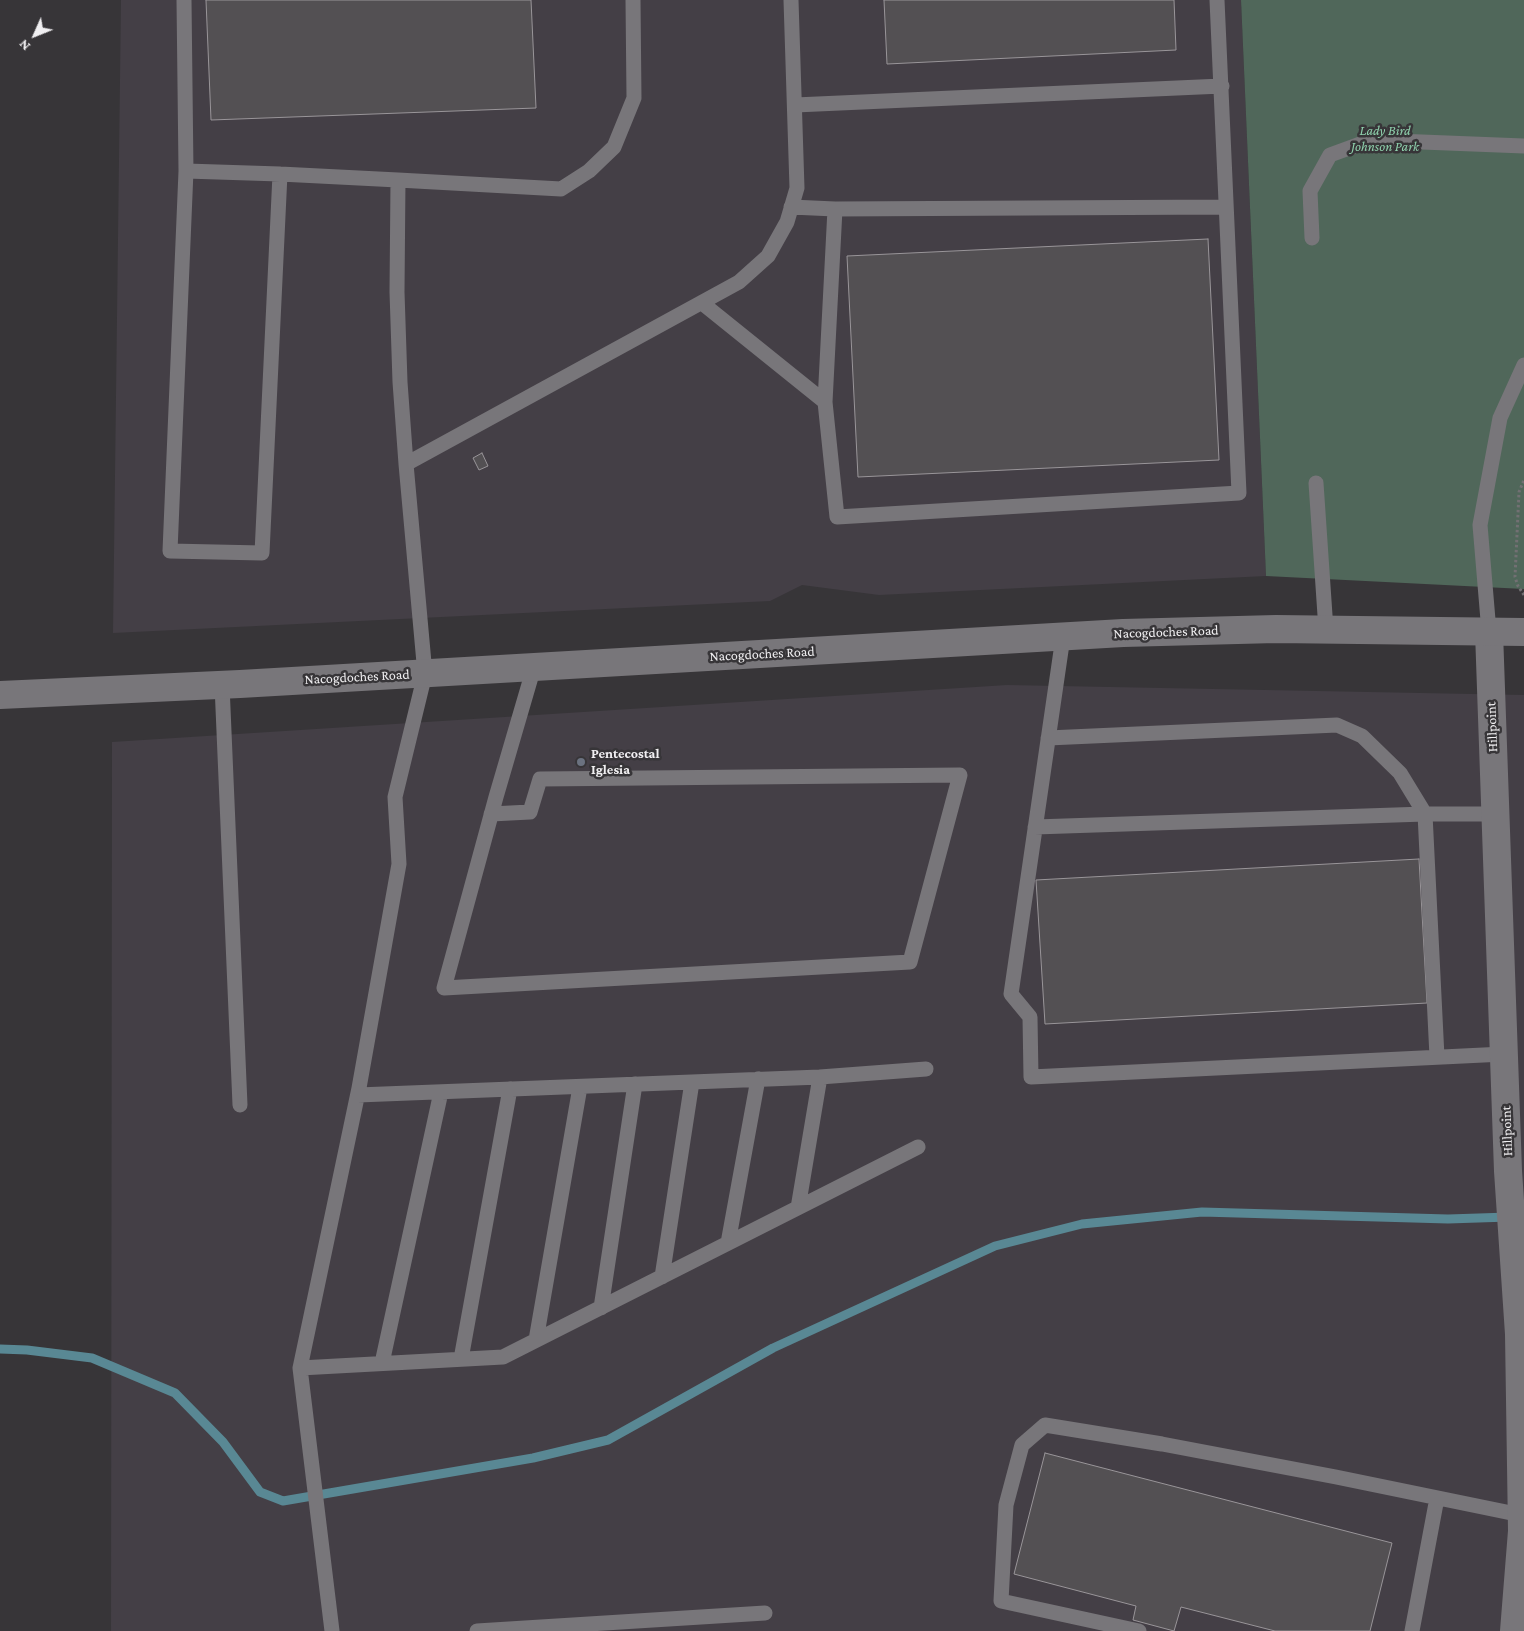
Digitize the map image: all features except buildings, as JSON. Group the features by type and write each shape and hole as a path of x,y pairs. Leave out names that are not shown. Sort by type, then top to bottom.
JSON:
{"main road":[{"name":"Nacogdoches Road","path":"0,694 222,685 1142,633 1276,629 1524,632"},
{"name":"Hillpoint","path":"1489,632 1508,1171 1519,1334 1521,1515 1514,1631"}],"lane":[{"path":"184,0 186,172 170,551 262,553 280,174"},
{"path":"186,172 280,174 561,189 589,171 614,147 634,98 633,0"},
{"path":"406,464 739,282 768,256 787,222 797,188 791,0"},
{"path":"835,209 826,402 837,517 1239,493 1217,0"},
{"path":"795,105 1222,86"},
{"path":"1312,238 1310,191 1330,155 1371,140 1524,146"},
{"path":"332,1631 300,1368 358,1095 399,864 395,798 424,674 400,382 398,180"},
{"path":"791,206 835,209 1226,208"},
{"path":"702,303 826,402"},
{"path":"1489,632 1480,525 1500,418 1524,365"},
{"path":"1316,483 1326,630"},
{"path":"1063,637 1011,994 1030,1017 1031,1077 1504,1054"},
{"path":"491,814 530,812 540,779 960,775 910,962 444,988 491,814 534,667"},
{"path":"222,685 240,1106"},
{"path":"1048,738 1338,725 1362,736 1400,773 1426,814 1437,1058"},
{"path":"1035,827 1426,814 1495,814"},
{"path":"358,1095 820,1078 926,1069"},
{"path":"798,1208 820,1078"},
{"path":"728,1243 758,1080"},
{"path":"662,1277 692,1082"},
{"path":"601,1308 635,1084"},
{"path":"536,1340 580,1087"},
{"path":"461,1360 510,1089"},
{"path":"382,1363 441,1092"},
{"path":"300,1368 504,1357 918,1147"},
{"path":"1139,1631 1001,1601 1006,1505 1022,1445 1045,1425 1162,1444 1521,1515"},
{"path":"1412,1631 1437,1498"},
{"path":"477,1631 765,1613"}],"path":[{"path":"1524,480 1519,492 1515,578 1524,595"}],"shaded area":[{"path":"121,0 1241,0 1266,576 879,595 802,585 770,601 113,633"},
{"path":"1007,685 1524,695 1524,1631 111,1631 112,742"}],"green space":[{"name":"Lady Bird Johnson Park","path":"1241,0 1524,0 1524,589 1266,576"}],"waterway":[{"path":"0,1349 27,1350 92,1358 175,1393 223,1442 260,1492 283,1501 533,1458 608,1440 773,1348 995,1246 1082,1224 1202,1212 1448,1219 1509,1217"}],"place":[{"name":"Pentecostal Iglesia","path":"581,762"}]}
